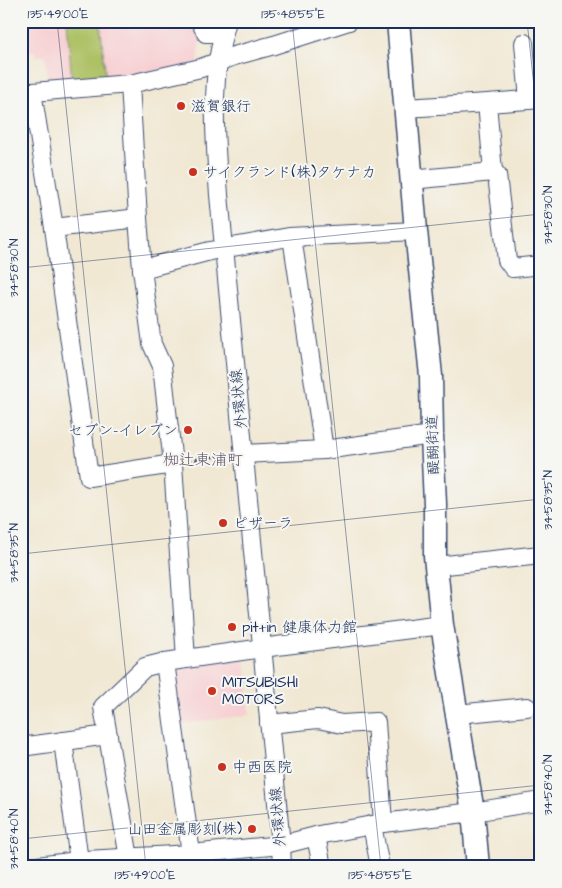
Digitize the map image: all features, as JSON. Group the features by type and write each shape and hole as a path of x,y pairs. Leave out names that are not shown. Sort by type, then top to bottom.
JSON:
{"main road":[{"name":"醍醐街道","path":"398,21 416,232 431,376 435,556 442,625 474,812 478,867"}],"street":[{"path":"200,21 206,33 225,27"},
{"path":"173,464 89,477 54,228 27,93 130,84 201,68 349,21"},
{"name":"外環状線","path":"225,27 217,62 215,84 216,144 282,867"},
{"path":"405,108 535,100 524,43"},
{"path":"130,84 142,269 152,344 162,366 173,464 186,659"},
{"path":"487,103 493,172 497,175 507,260 513,268 541,265"},
{"path":"412,180 493,172"},
{"path":"54,228 138,218"},
{"path":"142,269 224,248 292,236 416,232"},
{"path":"292,236 324,450"},
{"path":"244,454 324,450 432,435"},
{"path":"436,566 541,555"},
{"path":"129,858 103,707 146,667 165,662 263,648 442,625"},
{"path":"165,662 191,854"},
{"path":"458,714 527,707"},
{"path":"269,724 318,719 342,724 376,722 380,867"},
{"path":"21,747 108,735"},
{"path":"63,740 84,863"},
{"path":"29,867 281,845 378,824 474,812 541,801"},
{"path":"316,836 322,867"}],"path":[{"path":"173,464 209,457 244,454"}],"shaded area":[{"path":"21,21 67,21 72,83 48,85 45,56 36,56 36,51 21,52"},
{"path":"100,21 196,21 200,40 198,63 106,80"},
{"name":"MITSUBISHI MOTORS","path":"245,658 250,715 180,724 172,668"}],"green space":[{"path":"67,21 100,21 106,80 72,83"}],"place":[{"name":"滋賀銀行","path":"181,106"},
{"name":"サイクランド(株)タケナカ","path":"193,172"},
{"name":"セブン-イレブン","path":"188,430"},
{"name":"ピザーラ","path":"223,523"},
{"name":"pit+in 健康体力館","path":"232,627"},
{"name":"MITSUBISHI MOTORS","path":"212,691"},
{"name":"中西医院","path":"222,767"},
{"name":"山田金属彫刻(株)","path":"252,829"}],"district":[{"name":"椥辻東浦町","path":"203,460"}]}
